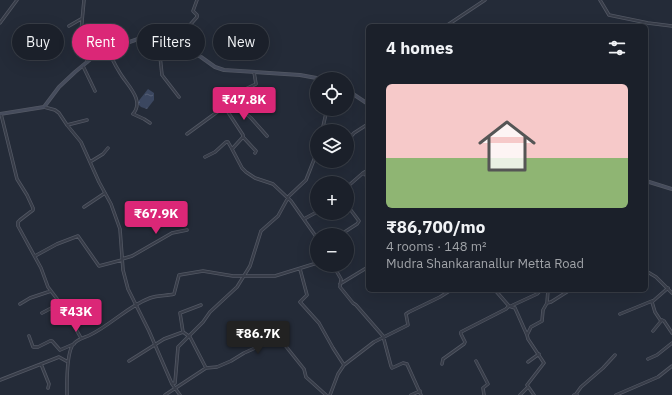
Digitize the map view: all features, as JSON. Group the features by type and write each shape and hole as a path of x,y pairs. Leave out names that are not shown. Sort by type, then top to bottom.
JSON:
{"main road":[{"path":"0,114 44,108 59,87 89,60"},
{"path":"205,60 224,70 310,77"},
{"path":"354,95 366,103"},
{"path":"648,182 672,190"}],"street":[{"path":"0,23 17,0"},
{"path":"84,0 81,19 81,32 87,62"},
{"path":"191,24 197,17 193,11 197,0"},
{"path":"449,24 485,0"},
{"path":"600,0 604,9 609,14 648,23 672,26"},
{"path":"69,26 81,19"},
{"path":"113,60 120,74 136,97 137,108 133,114 144,118 150,123"},
{"path":"160,60 162,75 179,97"},
{"path":"83,66 95,91"},
{"path":"186,134 224,107 229,98 256,84 254,72"},
{"path":"252,87 261,99 256,104"},
{"path":"229,98 251,118 267,136"},
{"path":"224,107 243,137 256,151 255,154"},
{"path":"44,108 55,110 59,113 82,142 90,162 111,204 120,229 123,270 128,289 172,384 180,395"},
{"path":"0,114 17,179 33,208 33,210 18,222 51,291 61,303 81,338"},
{"path":"67,125 87,120"},
{"path":"354,133 366,125"},
{"path":"232,149 243,137"},
{"path":"205,157 215,152 226,142 228,142 242,168 256,178 273,184 295,206 310,228"},
{"path":"90,162 103,154 108,148"},
{"path":"172,384 176,383 178,347 203,322 210,312 237,287 250,266 261,231 278,216 287,198 306,180 311,168"},
{"path":"354,181 366,171"},
{"path":"84,207 105,193"},
{"path":"351,228 359,221 354,214"},
{"path":"304,220 310,216"},
{"path":"35,256 57,244 78,236 97,265 100,267 132,256 172,233 187,230"},
{"path":"29,336 33,347 38,347 52,341 60,350 74,344 81,338 90,335 116,319 136,304 152,297 174,294 178,278 181,274 203,271 228,276 275,276 310,266"},
{"path":"340,284 366,268"},
{"path":"300,269 307,295 300,302 319,323 344,365"},
{"path":"336,272 341,279 340,287 383,336 392,368 403,363 408,364 421,395"},
{"path":"648,272 656,277 672,293"},
{"path":"620,314 653,300 668,288"},
{"path":"20,304 30,298 51,291"},
{"path":"330,395 338,374 344,365 362,350 383,336 408,325 406,314 448,292"},
{"path":"497,292 509,306 515,308 528,338 544,363 526,386 527,388 520,395"},
{"path":"442,364 443,359 464,344 465,342 460,334 461,332 538,292"},
{"path":"527,335 531,327 542,321 548,292"},
{"path":"546,303 551,302 567,292"},
{"path":"653,300 652,302 655,312 661,321 664,321 672,333"},
{"path":"42,313 61,303"},
{"path":"201,305 180,313 183,332 188,336 206,368"},
{"path":"653,331 661,321"},
{"path":"129,361 164,339 183,332"},
{"path":"164,395 206,368 217,367 278,338 304,369 306,377 326,395"},
{"path":"648,359 657,355 672,343"},
{"path":"67,395 66,377 68,362 72,346 74,344"},
{"path":"528,362 539,354"},
{"path":"576,395 580,387 604,368 615,355"},
{"path":"0,380 61,356 68,362"},
{"path":"476,361 488,384 483,388 484,395"},
{"path":"41,364 49,384 48,388"},
{"path":"616,395 658,377 672,366"},
{"path":"527,388 534,395"},
{"path":"412,395 420,390"}],"water":[{"path":"148,89 154,93 154,100 147,109 141,107 137,103"}]}
